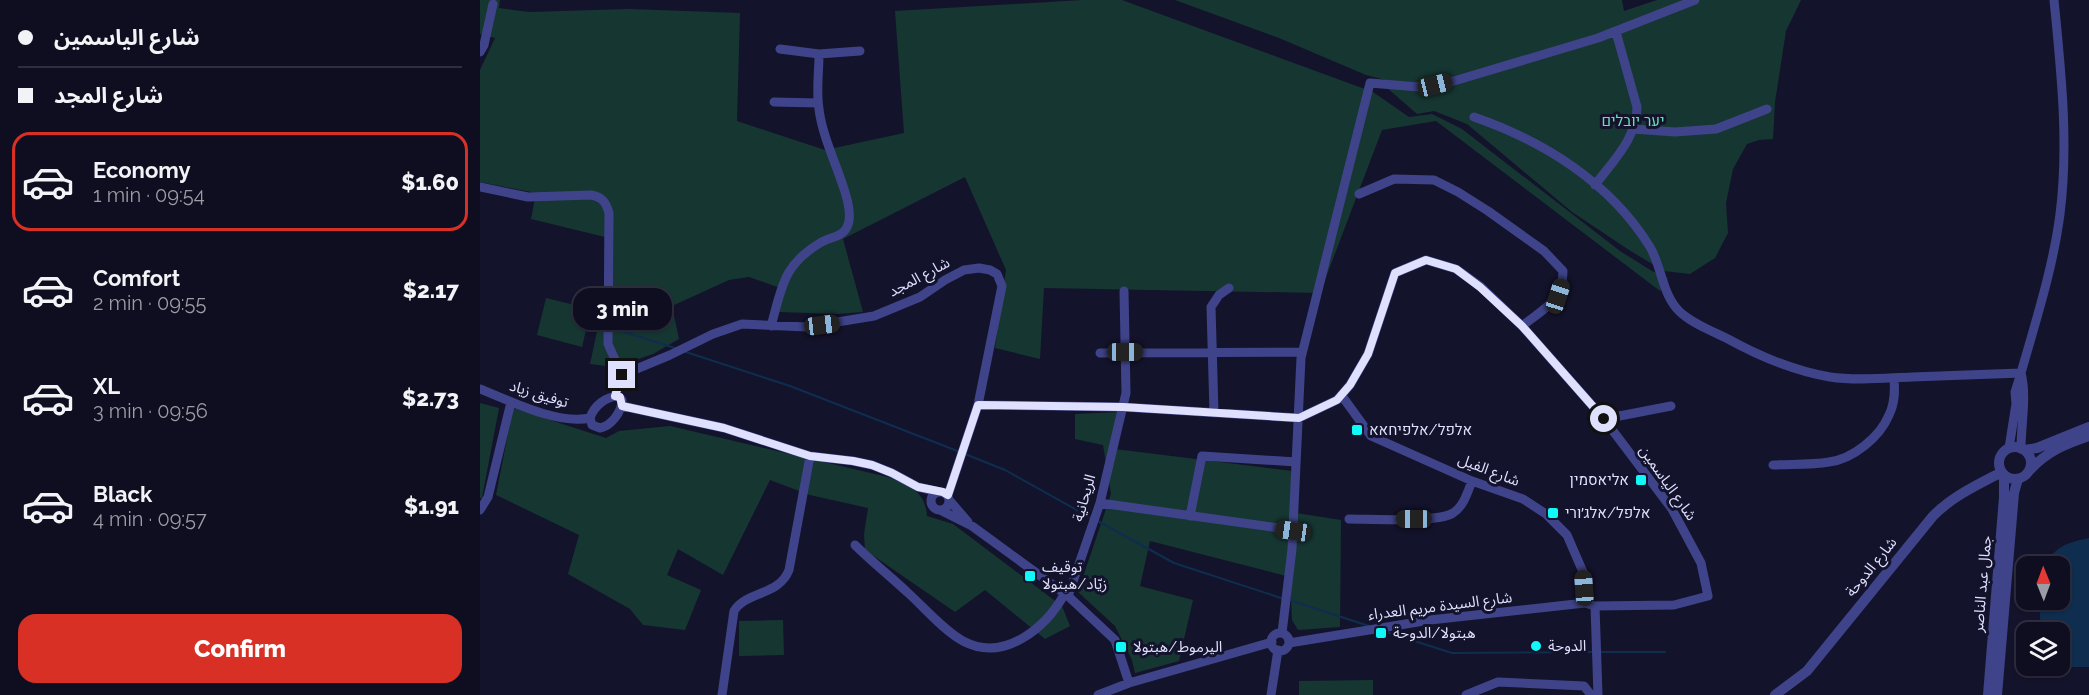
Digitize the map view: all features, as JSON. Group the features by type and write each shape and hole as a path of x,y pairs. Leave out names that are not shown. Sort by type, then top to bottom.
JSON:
{"street":[{"path":"1282,633 1293,531 1302,352 1370,83 1404,87 1435,85 1616,32 1695,0"},
{"path":"2054,0 2065,123 2060,213 2047,282 2017,382 2009,448 1999,459 2003,474 2018,479 2027,474 2041,457 2052,450 2089,435"},
{"path":"480,52 484,45 493,4"},
{"path":"1595,185 1629,140 1637,118 1637,107 1616,32"},
{"path":"780,49 819,54 860,51"},
{"path":"771,326 783,284 791,267 802,256 822,242 844,232 849,226 844,188 818,103 819,54"},
{"path":"774,102 818,103"},
{"path":"1633,129 1675,132 1716,129 1767,109"},
{"path":"1474,117 1513,131 1573,166 1610,197 1636,226 1658,263 1669,297 1681,312 1690,319 1769,359 1830,376 1868,379 2021,373"},
{"path":"1359,194 1394,179 1434,180 1488,211 1544,251 1563,271 1563,283 1558,296 1522,326"},
{"path":"480,187 528,197 591,195 600,197 604,201 609,213 608,344 622,375 615,396"},
{"name":"شارع الياسمين","path":"1299,418 1342,396 1368,354 1395,273 1426,260 1456,269 1480,287 1522,326 1604,419 1672,509 1701,562 1708,596 1674,605 1590,604"},
{"name":"شارع المجد","path":"622,375 670,356 713,334 742,324 807,327 874,316 920,297 964,270 979,268 990,270 997,274 1002,286 978,405 946,496 932,496 936,508"},
{"path":"1214,413 1211,307 1219,295 1229,288"},
{"name":"الريحانية","path":"855,545 926,612 961,640 973,645 984,647 1018,641 1045,621 1066,594 1100,503 1123,407 1126,393 1124,291"},
{"path":"1100,353 1302,352"},
{"path":"2021,373 2024,386 2020,422 2022,449 2031,460 2030,470"},
{"path":"1773,465 1831,462 1855,452 1879,432 1890,414 1895,396 1894,378"},
{"name":"توفيق زياد","path":"480,389 559,418 576,420 590,418 595,427 604,428 609,425 622,406"},
{"path":"590,418 593,411 603,401 615,396 620,397 622,406 724,428 810,456 872,465 918,487 946,496 972,526"},
{"name":"شارع الفيل","path":"1342,396 1371,435 1472,481 1523,499 1546,514 1567,535 1583,572 1590,604 1598,695"},
{"path":"480,510 488,497 511,402"},
{"path":"978,405 1123,407 1299,418"},
{"path":"1604,419 1671,406"},
{"path":"2009,448 2037,448 2089,427"},
{"path":"722,695 734,611 739,604 779,584 787,577 810,456"},
{"path":"1190,516 1202,456 1296,462"},
{"name":"شارع الدوحة","path":"1775,695 1807,671 1946,503 1967,490 2003,474"},
{"name":"جمال عبد الناصر","path":"1988,695 2004,497 2003,474"},
{"name":"جمال عبد الناصر","path":"1997,695 2014,492 2018,479"},
{"path":"1349,519 1414,519 1451,515 1462,505 1472,481"},
{"path":"918,487 936,508 972,526 1066,594 1115,640 1129,683"},
{"path":"936,508 946,509 946,496"},
{"path":"1100,503 1293,531"},
{"name":"شارع السيدة مريم العدراء","path":"1289,643 1430,620 1590,604"},
{"path":"1098,695 1109,693 1129,683 1275,646 1286,648 1289,643 1288,637 1282,633 1275,635 1275,646 1271,695"},
{"path":"1466,695 1498,682 1584,686 1591,695"}],"green space":[{"path":"480,0 500,0 499,8 529,12 629,9 740,13 737,121 825,150 904,133 895,11 1082,0 1122,0 1373,92 1409,117 1432,114 1462,129 1620,251 1668,278 1660,291 1436,121 1382,130 1320,293 1044,288 1040,359 995,348 1006,270 965,177 843,239 863,312 837,314 779,312 783,289 749,277 729,280 672,306 679,339 653,354 615,367 590,364 605,294 609,238 531,219 536,193 480,182 480,70 495,38 480,34"},
{"name":"יער יובלים","path":"1175,0 1622,0 1624,11 1657,0 1801,0 1786,31 1775,102 1773,139 1747,144 1733,169 1726,203 1728,233 1715,258 1690,274 1664,271 1629,250 1572,212 1467,124 1434,111 1417,114 1386,87 1385,80 1366,75 1279,38"},
{"path":"546,298 591,309 582,347 537,335"},
{"path":"480,403 499,408 482,498 480,498"},
{"path":"513,408 606,438 619,431 670,426 892,478 916,491 923,501 927,516 953,524 1062,606 1070,626 1045,639 985,590 955,612 865,550 864,534 868,508 810,495 770,480 723,575 678,549 667,575 701,590 685,630 643,625 630,609 568,574 579,535 496,495"},
{"path":"1120,412 1115,449 1300,472 1296,513 1341,520 1340,627 1298,630 1292,620 1290,577 1150,541 1140,586 1193,600 1179,661 1135,673 1132,660 1115,626 1078,592 1111,494 1103,445 1075,439 1075,414"},
{"path":"783,620 784,655 739,656 739,621"},
{"path":"1373,680 1373,695 1299,695 1299,681"}],"water":[{"path":"2089,538 2089,667 2070,667 2070,622 2040,622 2040,610 2070,610 2070,556 2051,556 2062,546"}],"waterway":[{"path":"618,330 675,348"},
{"path":"686,352 790,386 960,452"},
{"path":"965,454 1005,470 1091,518"},
{"path":"1096,520 1174,563 1284,599"},
{"path":"1289,600 1369,626"},
{"path":"1383,631 1452,653 1593,652"},
{"path":"1599,652 1665,652"}],"place":[{"name":"אלפל/אלפיחאא","path":"1357,430"},
{"name":"אליאסמין","path":"1641,480"},
{"name":"אלפל/אלג׳ורי","path":"1553,513"},
{"name":"توقيف زيّاد/هبتولا","path":"1030,576"},
{"name":"هبتولا/الدوحة","path":"1381,633"},
{"name":"الدوحة","path":"1536,646"},
{"name":"اليرموط/هبتولا","path":"1121,647"}],"route":[{"path":"622,375 615,396 620,397 622,406 724,428 810,456 872,465 918,487 948,495 978,405 1123,407 1299,418 1326,406 1342,396 1368,354 1395,273 1426,260 1456,269 1480,287 1522,326 1604,419"}]}
